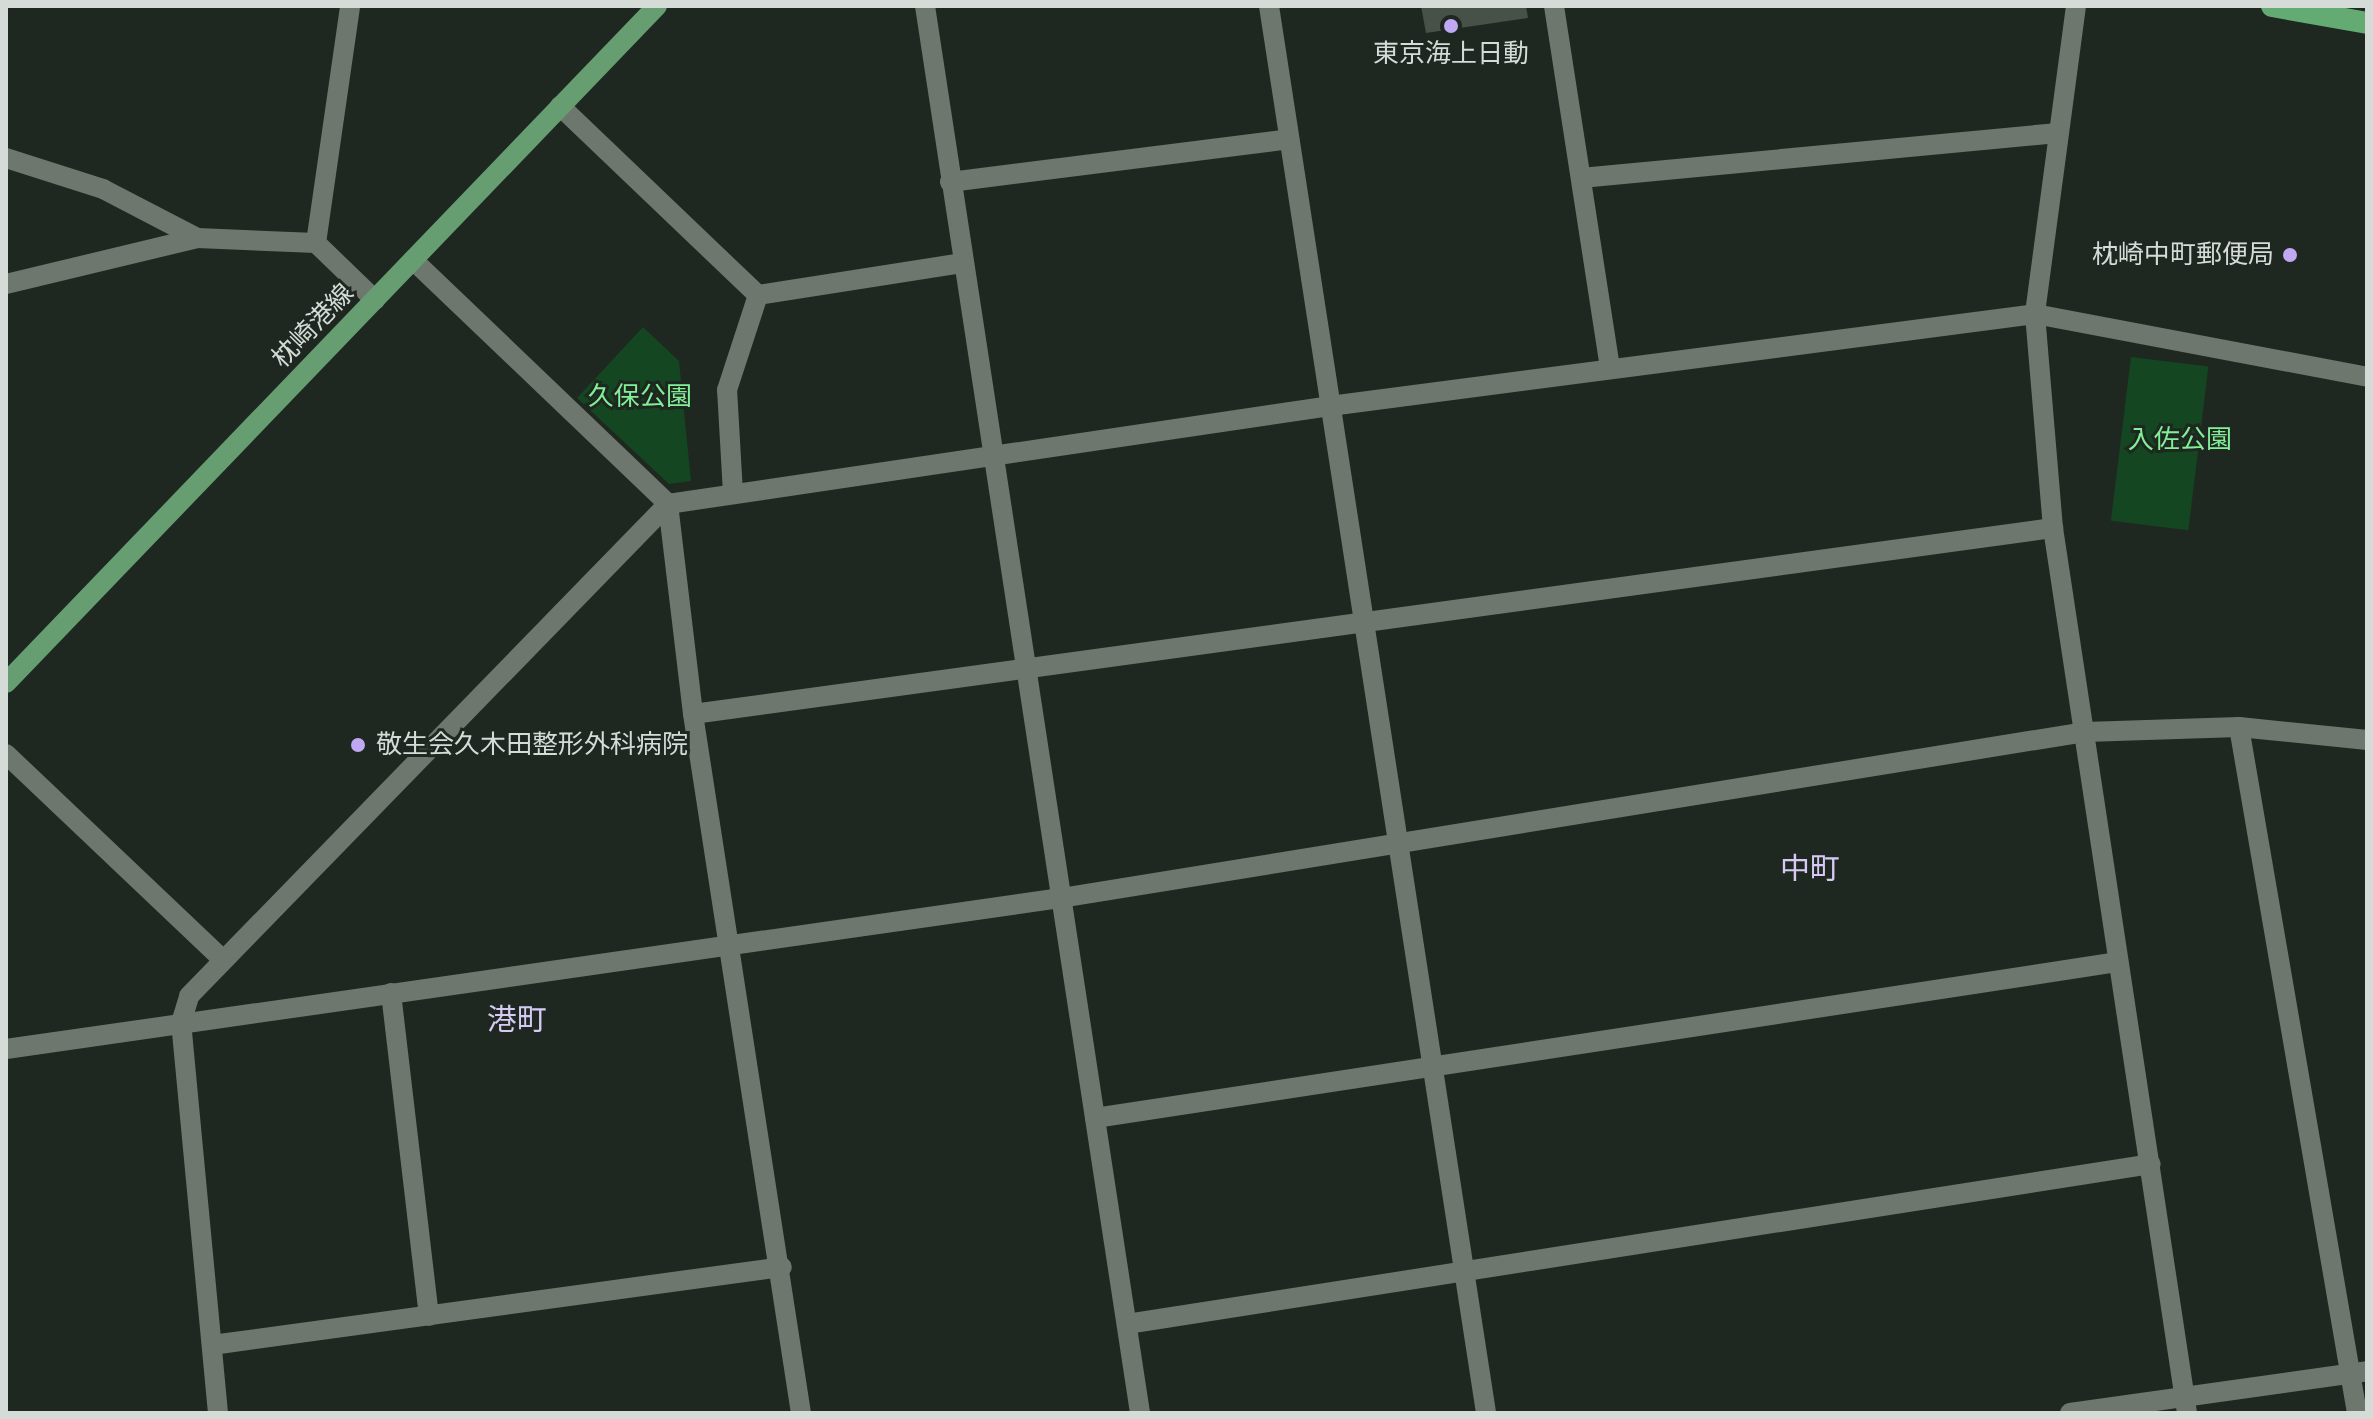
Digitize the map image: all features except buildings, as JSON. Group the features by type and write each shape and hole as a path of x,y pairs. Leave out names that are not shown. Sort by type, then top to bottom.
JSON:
{"highway":[{"path":"2272,6 2335,11 2367,23"}],"main road":[{"name":"枕崎港線","path":"6,683 657,6"}],"street":[{"path":"316,243 350,6"},
{"path":"925,6 1140,1413"},
{"path":"1269,6 1486,1413"},
{"path":"1554,6 1610,369"},
{"path":"2076,6 2035,314 2053,528 2185,1404"},
{"path":"560,106 758,295"},
{"path":"1581,178 2058,133"},
{"path":"950,182 1289,139"},
{"path":"6,158 103,189 197,238"},
{"path":"6,284 197,238 316,243 375,300"},
{"path":"413,260 668,504 693,714 782,1267 801,1413"},
{"path":"758,295 962,263"},
{"path":"733,493 727,390 758,295"},
{"path":"218,1413 181,1023 189,996 668,504 1330,406 2035,314 2367,377"},
{"path":"693,714 2053,528"},
{"path":"2239,727 2359,1372 2357,1413"},
{"path":"6,1049 729,943 1061,898 2085,732 2239,727 2367,740"},
{"path":"6,754 223,960"},
{"path":"1095,1118 2118,962"},
{"path":"391,993 429,1316"},
{"path":"1127,1324 2151,1164"},
{"path":"212,1345 782,1267"},
{"path":"2070,1413 2185,1404 2359,1372"}],"green space":[{"name":"久保公園","path":"643,327 679,361 691,481 669,484 577,398"},
{"name":"入佐公園","path":"2131,357 2208,367 2188,530 2111,521"}],"place":[{"name":"東京海上日動","path":"1451,26"},
{"name":"枕崎中町郵便局","path":"2290,255"},
{"name":"敬生会久木田整形外科病院","path":"358,745"}],"district":[{"name":"中町","path":"1810,869"},
{"name":"港町","path":"517,1020"}]}
